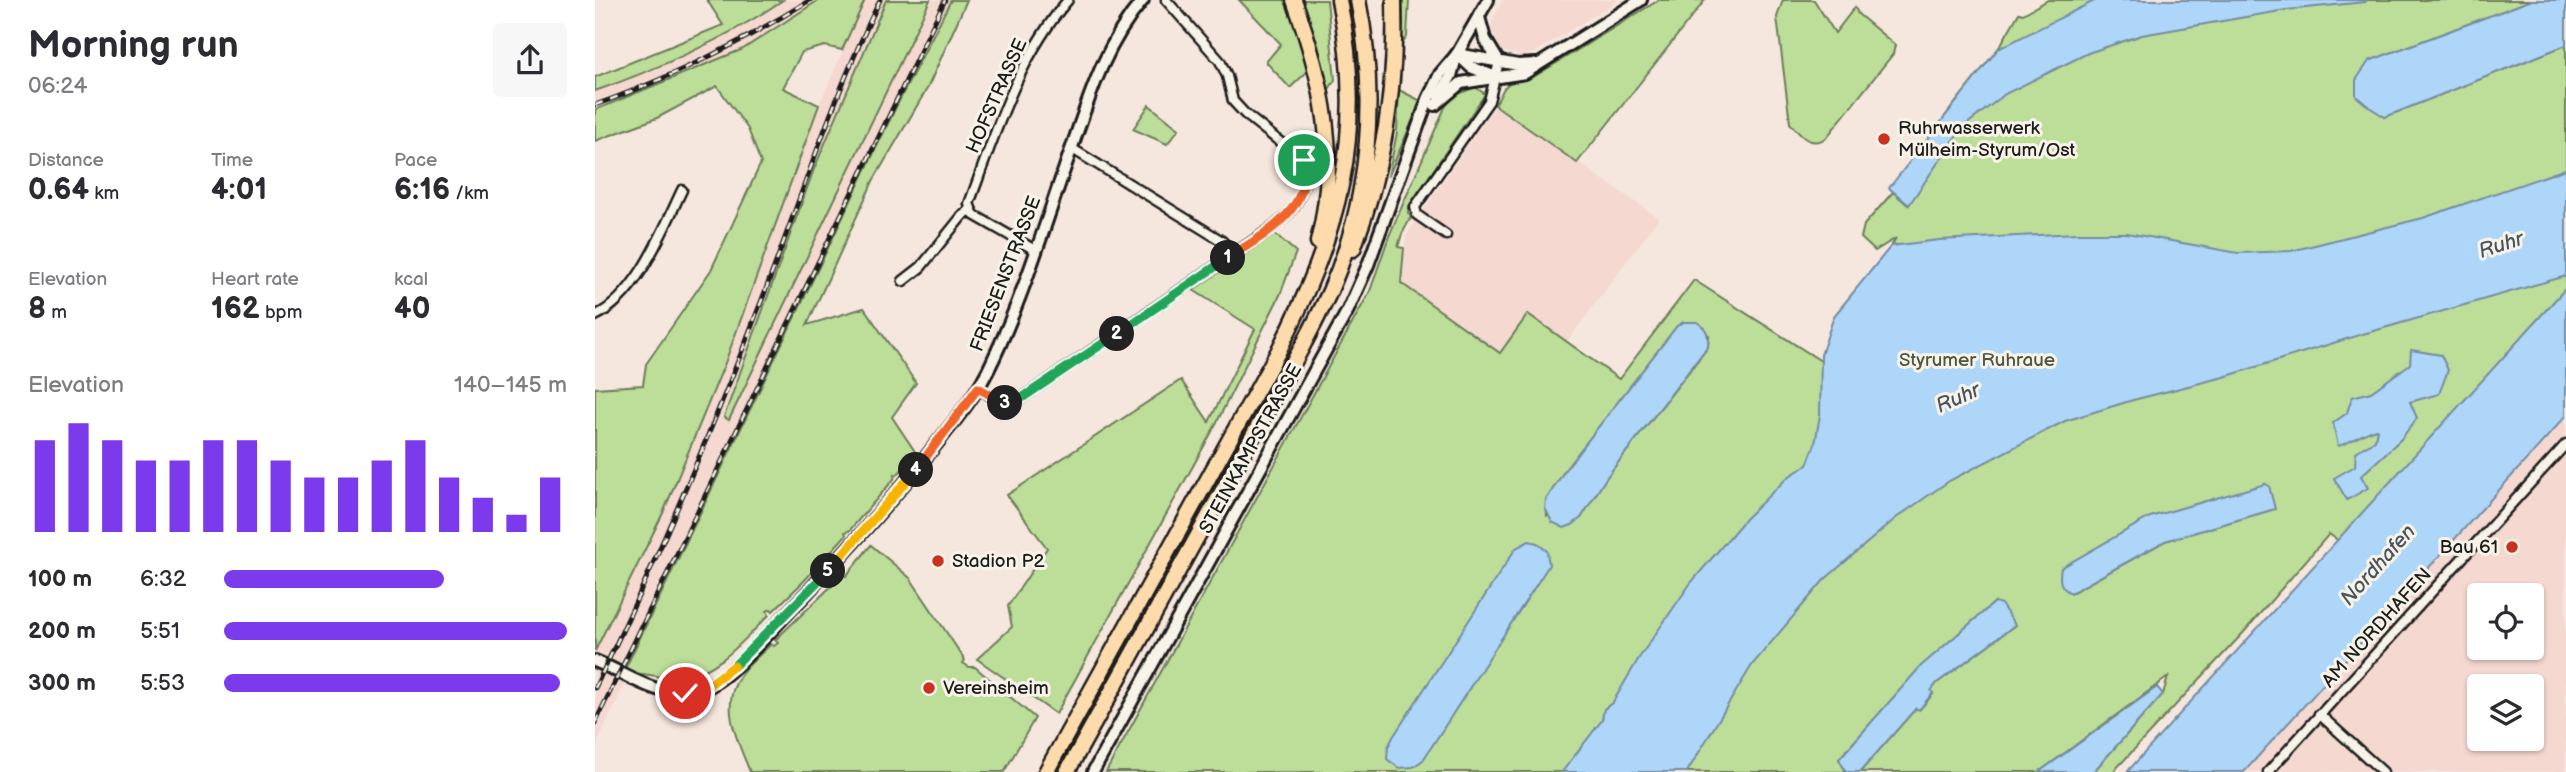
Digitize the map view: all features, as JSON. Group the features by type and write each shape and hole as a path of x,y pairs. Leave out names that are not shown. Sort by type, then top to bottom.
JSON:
{"highway":[{"path":"1294,0 1313,51 1326,111 1328,160 1322,227 1301,307"},
{"path":"1046,772 1301,307 1324,251 1336,214 1348,149 1351,88 1346,33 1339,0"},
{"path":"1330,290 1357,206 1366,153 1370,87 1358,0"},
{"path":"1067,772 1351,256 1366,217 1382,151 1391,96 1394,0"}],"street":[{"name":"HOFSTRASSE","path":"903,281 921,267 962,216 970,211 969,204 1023,69 1055,14 1068,0"},
{"name":"FRIESENSTRASSE","path":"595,661 645,685 669,693 705,688 720,679 772,629 905,484 978,388 1002,339 1097,75 1115,39 1143,0"},
{"path":"978,388 1000,401 1016,402 1289,215 1302,193 1306,174 1304,160 1245,114 1233,101 1220,61 1166,0"},
{"name":"STEINKAMPSTRASSE","path":"1093,772 1348,310 1368,265 1428,99 1440,74 1457,54 1488,0"},
{"path":"1435,105 1461,83 1525,73 1641,0"},
{"path":"1446,235 1417,215 1415,207 1489,101 1499,62 1485,39 1479,17"},
{"path":"1457,54 1518,65 1539,63"},
{"path":"1457,54 1471,67 1496,77"},
{"name":"STEINKAMPSTRASSE","path":"1418,132 1451,76 1457,54"},
{"path":"1071,148 1222,241 1235,254"},
{"path":"595,316 614,305 629,287 655,246 682,190"},
{"path":"970,211 1035,250"},
{"name":"AM NORDHAFEN","path":"2268,772 2566,444"},
{"path":"2319,714 2383,772"}],"shaded area":[{"path":"783,0 819,0 743,49 595,126 595,91 653,71 763,14"},
{"path":"865,0 886,0 814,169 724,417 729,420 930,0 951,0 896,107 623,673 595,660 595,651 664,511 725,363 819,105"},
{"path":"1502,0 1619,0 1534,53 1523,56 1501,49 1492,32 1491,24"},
{"path":"1495,105 1659,218 1567,342 1528,314 1500,353 1401,283 1406,235"},
{"path":"2566,416 2566,772 2244,772"},
{"path":"595,664 627,679 595,749"}],"green space":[{"path":"707,0 783,0 692,52 595,91 595,77 723,25"},
{"path":"819,0 865,0 842,50 825,46 802,52 783,88 819,105 725,363 664,511 595,651 595,388 643,385 646,364 711,270 761,163 748,129 717,86 657,118 595,141 595,110 743,49"},
{"path":"886,0 930,0 729,420 724,417 814,169"},
{"path":"951,0 967,0 928,87 873,181 807,325 864,308 916,383 892,417 916,453 908,462 905,460 905,466 895,474 894,479 804,581 773,611 767,611 769,615 718,662 680,679 677,675 675,679 623,673 896,107"},
{"path":"1239,0 1286,0 1312,67 1290,88 1266,62 1281,44"},
{"path":"1299,0 1327,0 1335,80 1327,92 1313,33"},
{"path":"1401,0 1409,0 1407,37 1402,44"},
{"path":"1659,0 1705,0 1577,163 1495,105 1509,83 1535,76"},
{"path":"1783,0 1814,0 1835,33 1855,7 1858,14 1895,45 1893,54 1826,138 1820,141 1806,139 1790,123 1777,17"},
{"path":"2048,0 2532,0 2369,61 2385,117 2566,45 2566,267 2549,280 2566,276 2566,288 2339,541 2329,534 2244,632 2113,772 2093,772 2163,694 2168,677 2039,772 1860,772 1917,707 1920,709 1933,694 1930,691 1937,683 2015,625 1995,602 1921,667 1839,759 1846,772 1106,772 1370,291 1389,236 1445,107 1454,96 1475,87 1485,94 1409,206 1408,213 1411,217 1398,247 1404,248 1401,283 1500,353 1528,314 1619,379 1694,280 1821,361 1821,396 1896,245 1891,246 1896,238 1875,251 1861,238 1864,225 1893,192 1908,205 1960,129 1945,116 2000,46 2019,13 2023,14","holes":["1684,322 1709,335 1708,347 1606,478 1581,518 1547,516 1546,500 1565,470 1677,326","2265,484 2274,509 2165,541 2071,593"]},
{"path":"1399,90 1421,101 1388,177 1397,133"},
{"path":"1149,105 1179,129 1167,144 1133,129"},
{"path":"1275,234 1296,252 1280,295 1214,428 1056,714 977,659 1012,627 1008,606 1047,548 1007,495 1181,380 1209,422 1255,329 1193,290"},
{"path":"871,545 910,578 965,660 963,663 975,667 1035,718 1004,772 750,772 736,736 731,712 731,699 740,676 771,644 774,646 778,643 775,640 843,575 846,576"}],"water":[{"path":"2096,0 2367,0 2286,10 2142,35 2088,53 2005,94 1961,129 1909,205 1889,188 1998,49"},
{"path":"2532,0 2566,0 2566,45 2385,117 2356,96 2356,80 2369,61"},
{"name":"Styrumer Ruhraue","path":"2566,169 2566,276 2065,421 1949,481 1896,518 1824,580 1752,665 1687,772 1562,772 1602,720 1604,709 1613,702 1639,658 1690,584 1745,519 1788,477 1807,465 1815,444 1820,415 1821,355 1834,316 1891,246 1939,240 2127,233 2238,253 2291,251 2423,218"},
{"name":"Nordhafen","path":"2566,288 2566,416 2244,772 2127,772"},
{"path":"1684,322 1697,322 1703,327 1708,335 1708,346 1606,478 1581,518 1564,528 1552,522 1545,508 1546,500 1565,470 1677,326"},
{"path":"2411,350 2441,355 2448,370 2439,394 2410,402 2417,418 2401,439 2361,476 2368,488 2347,500 2334,478 2355,466 2356,452 2375,440 2377,429 2338,446 2333,423 2347,413 2352,397 2371,392 2410,364"},
{"path":"2265,484 2269,486 2275,509 2165,541 2071,593 2062,586 2061,568 2150,517"},
{"path":"1529,541 1537,543 1547,551 1549,565 1423,760 1413,767 1399,768 1387,759 1388,747 1393,737 1516,548"},
{"path":"1995,602 2001,604 2015,625 1937,683 1931,691 1933,693 1919,710 1916,708 1860,772 1846,772 1839,759 1921,666"},
{"path":"2157,687 2163,694 2093,772 2039,772"}],"railway":[{"path":"595,105 705,58 810,0"},
{"path":"595,688 704,446 832,110 880,0"},
{"path":"595,723 945,0"}],"place":[{"name":"Ruhrwasserwerk Mülheim-Styrum/Ost","path":"1884,139"},
{"name":"Bau 61","path":"2512,547"},
{"name":"Stadion P2","path":"938,561"},
{"name":"Vereinsheim","path":"929,688"}],"route":[{"path":"685,693 705,688 720,679 834,565 905,484 978,388 1000,401 1016,402 1235,254 1289,215 1302,193 1306,174 1304,160"}],"water label":[{"name":"Ruhr","path":"2501,245"},
{"name":"Ruhr","path":"1958,398"}]}
